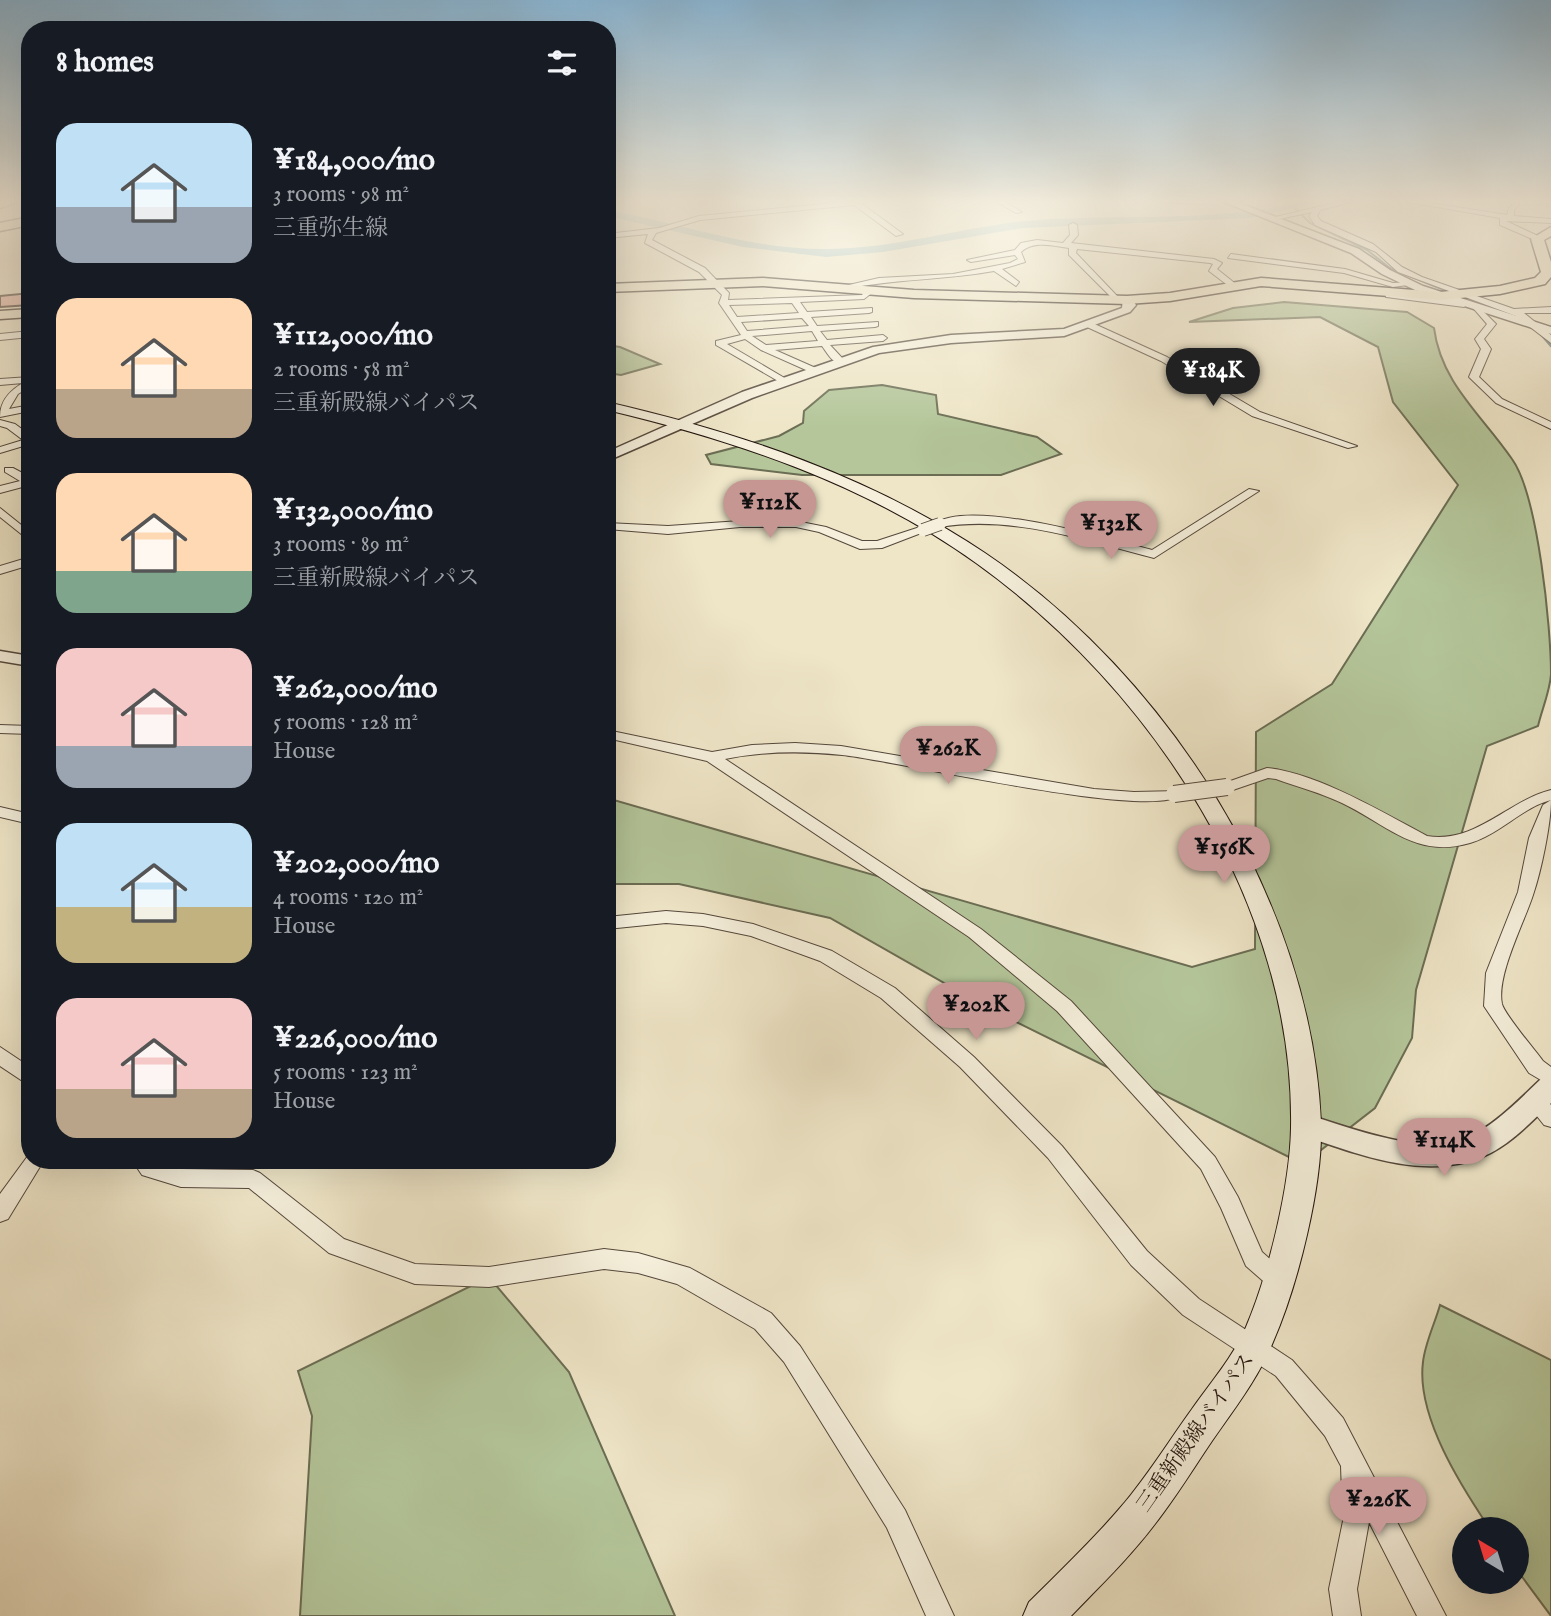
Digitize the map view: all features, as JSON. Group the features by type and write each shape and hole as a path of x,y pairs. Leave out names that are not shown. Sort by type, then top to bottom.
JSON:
{"main road":[{"path":"616,288 763,282 844,286 867,293 1121,300 1170,297 1233,285 1279,282 1456,297 1526,285 1543,277"},
{"path":"0,315 21,314"},
{"name":"三重新殿線バイパス","path":"616,419 683,424 785,456 900,508 984,560 1091,649 1176,752 1209,801 1268,928 1289,989 1303,1066 1306,1125 1295,1213 1278,1280 1253,1350 1144,1508 1043,1616"}],"street":[{"path":"708,277 726,295 723,303"},
{"path":"844,286 920,277"},
{"path":"985,277 993,283"},
{"path":"1007,277 1016,284"},
{"path":"764,348 1053,333 1090,325 1126,310 1129,305 1097,277"},
{"path":"1223,277 1233,285"},
{"path":"1367,277 1393,285 1411,284"},
{"path":"1400,277 1411,284 1513,311 1547,330 1551,340"},
{"path":"1415,277 1478,309 1547,330"},
{"path":"723,303 795,301 867,293 872,305 869,310"},
{"path":"1389,293 1403,298 1456,297"},
{"path":"795,301 841,362"},
{"path":"723,303 745,335 764,348 814,371"},
{"path":"1478,309 1502,312 1551,310"},
{"path":"1478,309 1492,324 1479,339 1486,349 1474,377 1499,401 1551,426"},
{"path":"736,320 869,310"},
{"path":"869,310 885,343"},
{"path":"785,382 719,343 745,335 875,324"},
{"path":"1090,325 1164,359 1255,414 1352,446"},
{"path":"0,337 21,335"},
{"path":"616,453 885,343"},
{"path":"0,382 21,384"},
{"path":"1,414 21,391"},
{"path":"1,414 21,410"},
{"path":"1,414 21,434"},
{"path":"0,450 21,444"},
{"path":"9,470 21,477"},
{"path":"0,490 21,484"},
{"path":"616,527 668,530 740,524 810,525 860,545 878,545 940,524 971,519 1047,529 1154,554 1253,491"},
{"path":"0,511 21,527"},
{"path":"0,570 21,564"},
{"path":"0,656 21,660"},
{"path":"0,729 21,730"},
{"path":"616,736 712,757 975,933 1064,1006 1208,1163 1254,1259 1278,1280"},
{"path":"712,757 763,748 817,749 913,761 1110,796 1149,799 1227,787 1267,773 1278,774 1346,799 1423,841 1436,845 1459,843 1539,798 1551,795"},
{"path":"1551,805 1537,838 1527,892 1495,973 1493,1006 1536,1067 1551,1078"},
{"path":"0,812 21,817"},
{"path":"616,922 666,917 703,919 752,930 826,956 888,993 967,1062 1055,1152 1139,1258 1191,1307 1284,1368 1334,1427 1432,1616"},
{"path":"0,1055 21,1067"},
{"path":"1306,1125 1354,1141 1431,1155 1473,1148 1546,1102"},
{"path":"0,1212 28,1169"},
{"path":"149,1169 181,1178 253,1179 337,1246 415,1274 489,1278 604,1259 638,1263 682,1275 763,1321 792,1354 896,1519 940,1616"},
{"path":"1347,1616 1343,1589 1356,1521 1352,1462"}],"green space":[{"path":"1284,302 1407,312 1434,328 1438,348 1454,382 1512,459 1521,477 1536,531 1549,626 1551,674 1538,726 1487,746 1416,990 1412,1038 1375,1108 1303,1164 990,1009 830,918 679,884 616,884 616,801 1192,967 1255,949 1256,732 1332,684 1458,485 1393,402 1378,347 1320,317 1189,322 1233,308"},
{"path":"616,346 660,364 616,374"},
{"path":"882,385 936,395 938,414 1037,437 1061,454 1001,475 802,475 711,464 706,455 779,436 803,423 804,411 829,390"},
{"path":"489,1277 569,1372 675,1616 300,1616 312,1416 298,1371"},
{"path":"1440,1305 1551,1360 1551,1616 1530,1588 1530,1517 1482,1517 1443,1450 1426,1405 1423,1383 1423,1362"}],"building":[{"path":"21,294 21,306 0,307 0,296"}],"waterway":[{"path":"1413,277 1451,293"},
{"path":"1459,296 1478,301"},
{"path":"1538,331 1551,346"}]}
